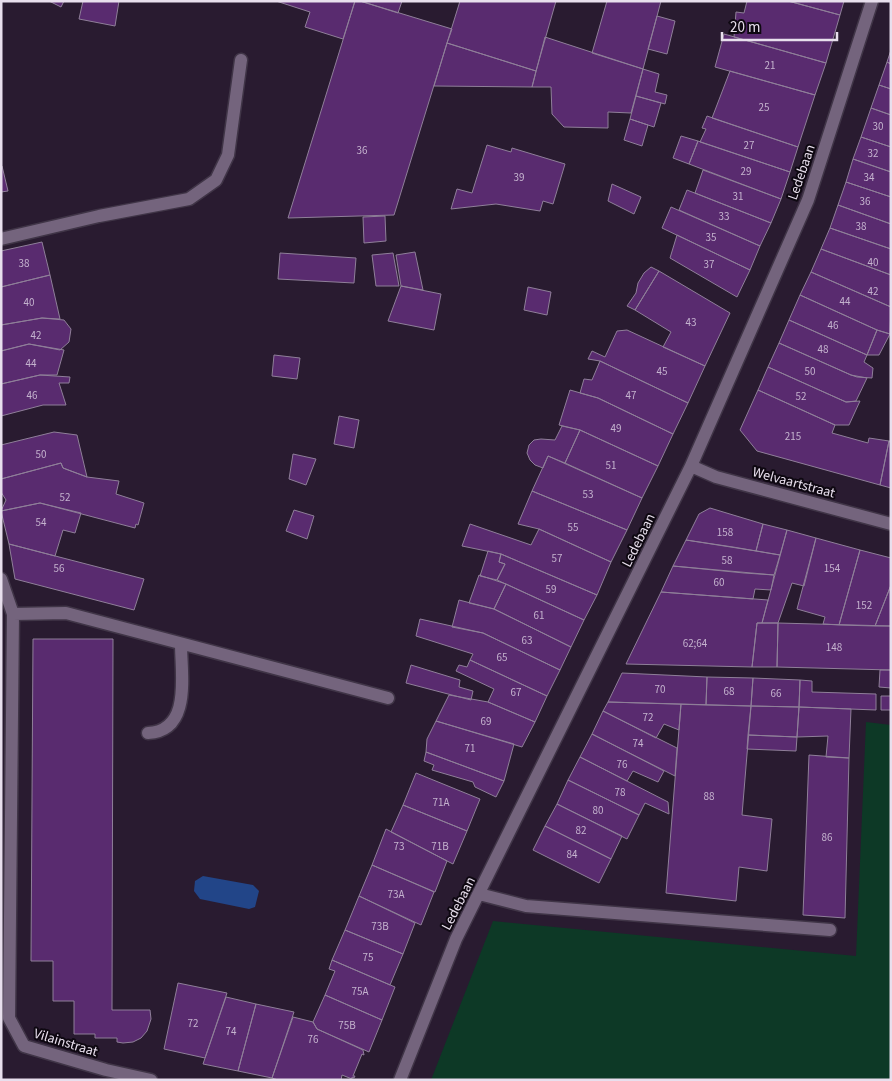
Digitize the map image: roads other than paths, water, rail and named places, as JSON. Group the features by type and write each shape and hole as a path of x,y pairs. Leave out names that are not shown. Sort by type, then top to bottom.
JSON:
{"street":[{"name":"Ledebaan","path":"400,1080 456,939 691,466 808,200 872,1"},
{"path":"1,239 99,216 189,199 216,180 228,155 241,60"},
{"name":"Welvaartstraat","path":"691,466 716,477 891,524"},
{"name":"Vilainstraat","path":"1,579 13,614 9,1018 24,1046 106,1070 151,1080"},
{"path":"13,614 66,613 388,698"},
{"path":"148,733 159,733 167,728 175,720 181,706 181,644"},
{"path":"479,894 526,906 830,930"}],"water":[{"path":"203,876 253,885 259,891 255,907 249,909 200,899 194,891 195,881"}]}
